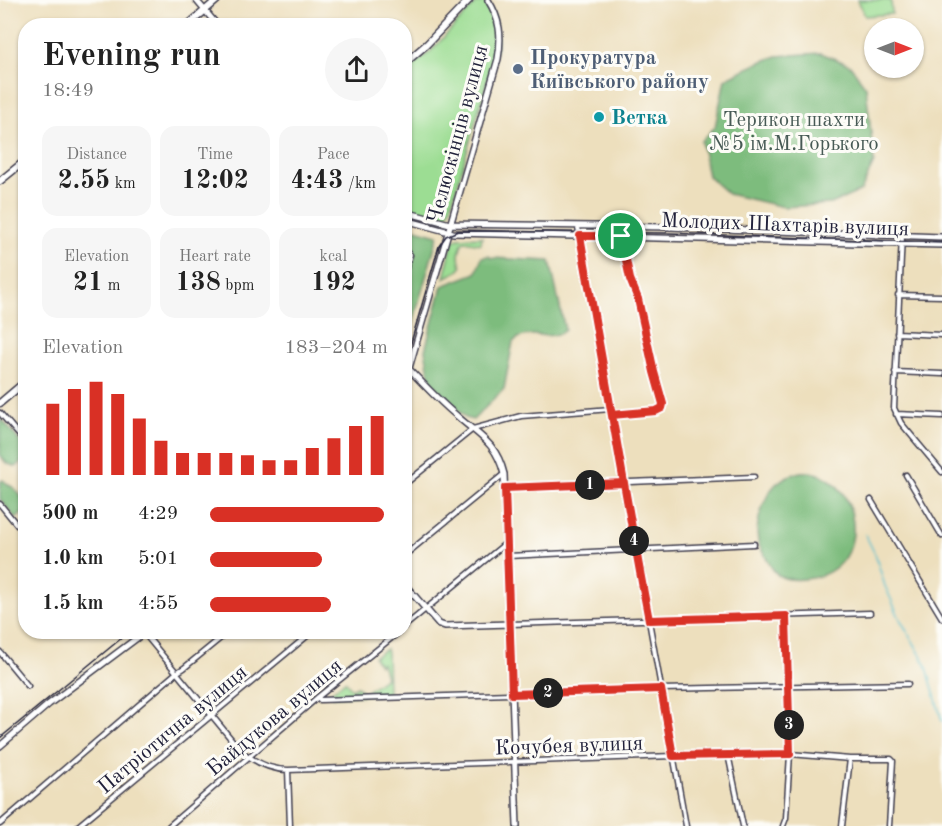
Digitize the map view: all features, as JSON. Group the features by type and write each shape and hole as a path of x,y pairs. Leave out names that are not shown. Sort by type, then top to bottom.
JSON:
{"main road":[{"path":"196,0 212,18"},
{"path":"196,18 217,0"},
{"path":"412,57 469,0"},
{"name":"Челюскінців вулиця","path":"412,358 500,47 500,25 488,0"},
{"path":"0,181 18,166"},
{"name":"Молодих Шахтарів вулиця","path":"412,215 450,224 621,226 942,237"},
{"name":"Молодих Шахтарів вулиця","path":"412,222 447,232 942,245"},
{"path":"412,372 456,416 483,436 494,448 504,474 517,826"},
{"path":"0,403 18,388"},
{"path":"412,593 435,621 445,626 510,624"},
{"path":"0,746 49,704 135,639"}],"street":[{"path":"612,415 656,411 662,408 660,389 638,299 630,279 621,226"},
{"path":"578,227 686,826"},
{"path":"902,236 895,414 942,472"},
{"path":"898,295 942,296"},
{"path":"897,333 942,335"},
{"path":"895,372 942,374"},
{"path":"412,478 473,429 521,416 611,409"},
{"path":"0,413 18,434"},
{"path":"895,414 942,416"},
{"path":"412,549 504,474"},
{"path":"906,475 942,536"},
{"path":"505,488 754,477"},
{"path":"871,500 942,618"},
{"path":"0,504 18,524"},
{"path":"412,620 507,542"},
{"path":"508,556 754,544"},
{"path":"510,624 870,613"},
{"path":"783,826 786,818 790,754 786,616"},
{"path":"149,639 211,716 249,758"},
{"path":"0,824 176,673 219,639"},
{"name":"Патріотична вулиця","path":"78,826 304,639"},
{"name":"Байдукова вулиця","path":"168,826 390,639"},
{"path":"0,652 28,686"},
{"path":"318,698 320,700 908,684"},
{"path":"728,754 743,826"},
{"name":"Кочубея вулиця","path":"249,758 278,770 728,754 790,754 850,759 891,759 893,761 889,826"},
{"path":"842,826 850,759"},
{"path":"288,770 290,826"}],"green space":[{"path":"858,0 891,0 892,14 865,16"},
{"path":"485,1 495,17 498,43 451,207 446,217 436,219 412,211 412,66 431,51 476,3"},
{"name":"Терикон шахти №5 ім.М.Горького","path":"821,53 850,65 866,87 874,162 861,191 831,204 784,207 728,194 708,176 701,141 715,127 725,79 777,56"},
{"path":"412,228 438,235 412,326"},
{"path":"482,237 481,244 464,241 459,253 462,266 458,271 444,278 453,241 458,238"},
{"path":"482,257 491,258 550,261 565,330 553,335 526,336 513,342 504,389 473,420 466,418 431,384 425,350 442,286 476,273"},
{"path":"1,418 18,439 18,465 16,467 6,463 0,455"},
{"path":"800,472 820,475 836,486 847,502 853,521 852,541 844,559 828,572 805,579 788,579 781,577 772,569 759,546 757,529 764,504 772,489 784,478"},
{"path":"3,480 18,493 18,517 16,519 0,499 0,482"},
{"path":"386,649 388,694 332,697 331,692 345,681 352,689 357,686 364,693 386,677 382,663 379,665 374,657"}],"waterway":[{"path":"865,534 900,619 926,664 942,721"}],"tram line":[{"path":"412,339 439,246 446,236 458,231 669,233 942,243"},
{"path":"0,738 120,639"}],"place":[{"name":"Прокуратура Київського району","path":"518,69"},
{"name":"Ветка","path":"599,117"}],"route":[{"path":"580,236 621,236 663,404 662,408 656,411 612,415 649,620 786,616 790,754 673,756 661,689 512,694 505,488 624,483 580,236"}]}
